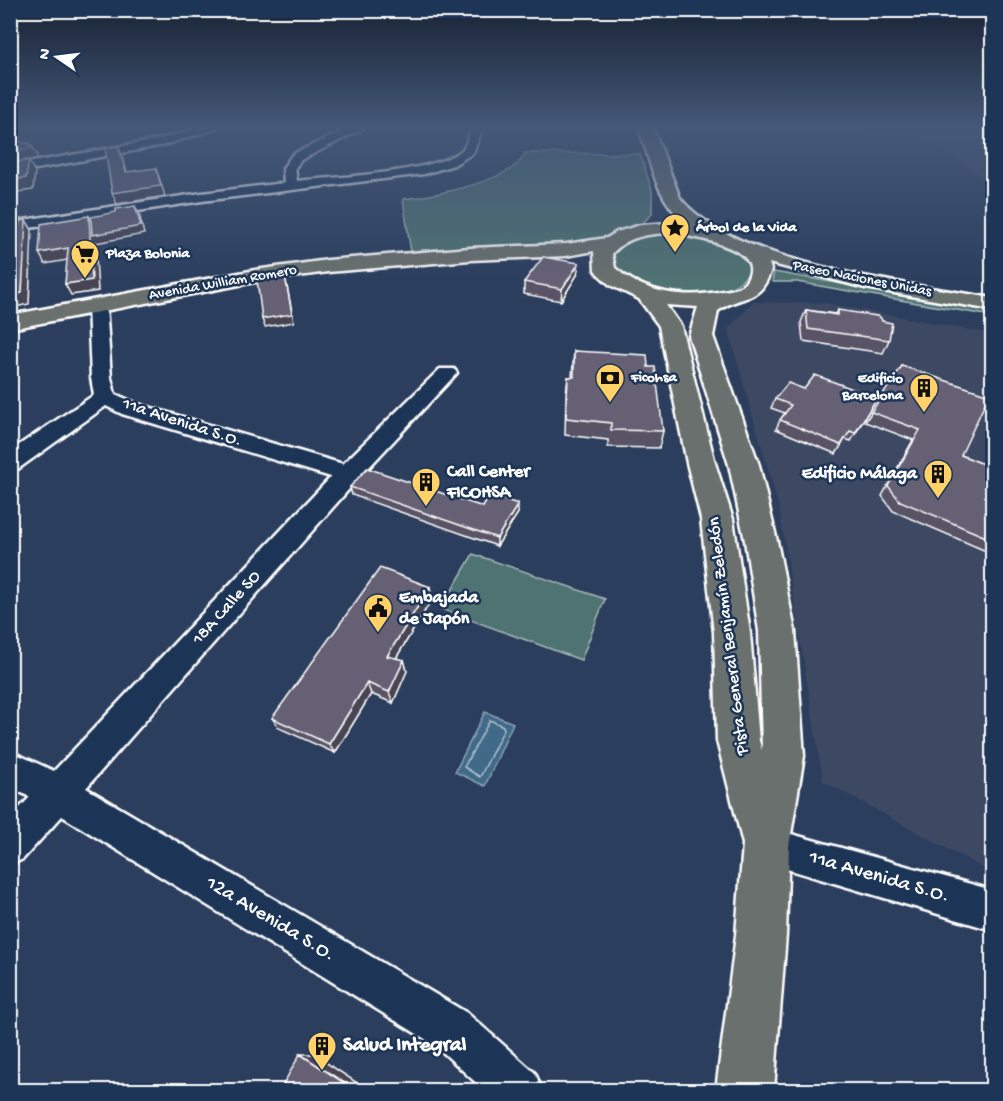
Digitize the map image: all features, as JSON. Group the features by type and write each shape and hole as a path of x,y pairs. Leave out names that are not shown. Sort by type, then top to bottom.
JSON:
{"main road":[{"path":"633,232 652,206 647,179"},
{"path":"663,179 669,197 677,209 694,223 750,253 759,264 760,275 756,283 736,294"},
{"path":"633,232 669,228 726,239"},
{"name":"Avenida William Romero","path":"10,322 255,276 328,266 566,250 609,243 633,232"},
{"name":"Paseo Naciones Unidas","path":"726,239 773,259 818,272 993,304"},
{"name":"Pista General Benjamín Zeledón","path":"609,243 602,253 602,263 609,275 636,289 670,326 701,463 717,519 732,633 738,741 766,846"},
{"name":"Avenida William Romero","path":"437,257 581,271 636,289"},
{"name":"Paseo Naciones Unidas","path":"636,289 686,300 784,287 819,289 993,321"},
{"name":"Pista General Benjamín Zeledón","path":"736,294 708,308 701,336 744,465 761,541 777,631 783,756 766,846 760,946 745,1090"}],"street":[{"path":"291,179 291,184"},
{"path":"10,227 335,179"},
{"name":"11a Avenida S.O.","path":"97,305 101,378 105,397 130,408 348,474"},
{"name":"18A Calle SO","path":"10,846 348,474 447,373"},
{"path":"10,463 105,397"},
{"name":"12a Avenida S.O.","path":"10,768 59,793 451,1029 518,1090"},
{"name":"11a Avenida S.O.","path":"766,846 993,910"}],"shaded area":[{"path":"753,302 824,303 992,334 992,873 823,781 779,508 728,329"}],"green space":[{"path":"489,179 648,179 652,190 652,214 633,232 609,243 412,259 403,199 451,191"},
{"path":"661,233 686,234 713,239 736,250 745,259 750,270 739,283 722,291 701,295 656,290 636,282 621,271 612,257 621,245 633,238"},
{"path":"774,272 992,310 992,316 797,282 774,282 772,281"},
{"path":"473,554 605,599 581,660 441,609"}],"water":[{"path":"485,712 513,723 485,786 455,772"}],"building":[{"path":"110,179 159,179 161,186 112,193"},
{"path":"135,206 141,226 92,235 91,217"},
{"path":"89,216 92,280 65,284 68,248 39,253 41,224"},
{"path":"26,220 22,293 10,296 10,247 20,221"},
{"path":"543,257 579,263 562,289 524,282"},
{"path":"285,276 292,314 262,319 257,280"},
{"path":"806,310 838,315 838,310 877,316 882,321 892,323 889,340 808,329"},
{"name":"Ficohsa","path":"574,351 647,355 648,367 655,367 663,431 611,430 611,423 566,418 568,377 574,377"},
{"path":"902,366 989,395 961,455 993,468 993,540 900,501 888,486 920,430 871,412"},
{"path":"815,375 877,398 855,433 850,431 841,445 780,420 791,405 775,399 788,383 804,389"},
{"name":"Call Center FICOHSA","path":"367,468 483,507 490,495 518,504 497,538 350,487"},
{"name":"Embajada de Japón","path":"380,568 430,587 387,656 404,660 389,692 367,683 329,744 272,718"},
{"name":"Salud Integral","path":"300,1054 355,1090 280,1090"}],"place":[{"name":"Árbol de la Vida","path":"675,254"},
{"name":"Plaza Bolonia","path":"85,280"},
{"name":"Ficohsa","path":"610,404"},
{"name":"Edificio Barcelona","path":"924,414"},
{"name":"Edificio Málaga","path":"938,500"},
{"name":"Call Center FICOHSA","path":"426,508"},
{"name":"Embajada de Japón","path":"378,634"},
{"name":"Salud Integral","path":"322,1072"}]}
